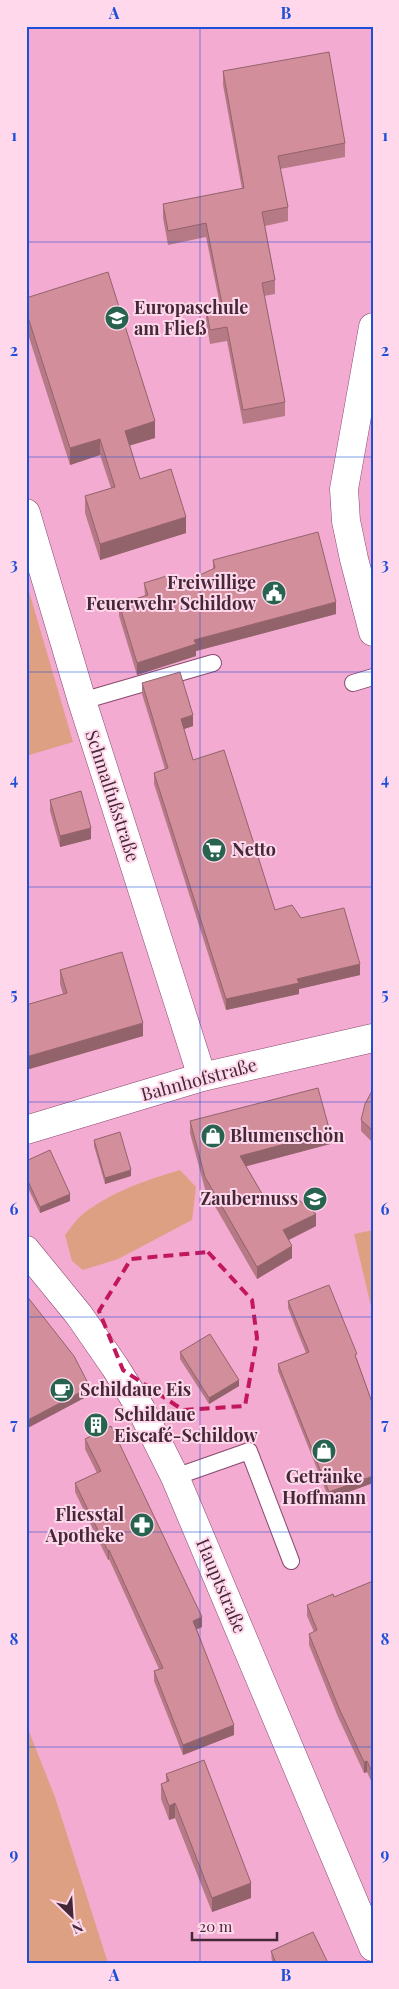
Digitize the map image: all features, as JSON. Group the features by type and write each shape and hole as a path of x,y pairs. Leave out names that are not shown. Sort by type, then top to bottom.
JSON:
{"street":[{"path":"373,327 344,489 346,521 373,632"},
{"name":"Schmalfußstraße","path":"26,513 82,701 202,1077"},
{"name":"Bahnhofstraße","path":"26,1130 202,1077 373,1038"},
{"name":"Hauptstraße","path":"26,1250 79,1315 115,1367 141,1409 175,1476 373,1947"}],"lane":[{"path":"82,701 213,663"},
{"path":"353,683 373,677"},
{"path":"175,1476 249,1451 291,1560"}],"highlighted area":[{"path":"208,1252 252,1300 257,1338 245,1406 183,1410 123,1370 99,1311 131,1259"}],"shaded area":[{"path":"26,581 73,742 26,756"},
{"path":"180,1170 196,1187 192,1220 118,1259 83,1270 72,1261 65,1235 80,1216 117,1193"},
{"path":"373,1230 373,1315 354,1234"},
{"path":"26,1724 55,1797 108,1963 26,1963"}],"building":[{"path":"329,52 345,143 278,156 288,207 262,212 275,280 262,283 285,402 243,410 227,327 210,330 206,308 222,304 206,223 168,231 163,204 244,188 223,71"},
{"path":"108,272 155,421 125,431 140,479 171,469 186,517 100,544 85,496 115,487 100,439 70,448 26,311 26,298"},
{"path":"318,532 336,602 194,640 196,644 137,663 119,604 148,595 144,583 173,574 176,586 215,568 213,560"},
{"name":"Netto","path":"180,672 193,715 181,719 193,760 224,750 275,910 292,905 301,918 344,908 360,964 297,979 299,983 226,999 154,773 168,768 142,683"},
{"path":"81,791 91,828 60,836 50,800"},
{"path":"122,952 143,1023 26,1057 26,1005 67,993 60,970"},
{"path":"318,1088 330,1132 240,1156 268,1204 293,1199 300,1201 316,1214 283,1230 292,1246 257,1267 205,1177 190,1121"},
{"path":"372,1091 373,1131 361,1120 365,1104"},
{"path":"120,1132 131,1170 105,1178 94,1140"},
{"path":"50,1150 70,1194 40,1207 26,1177 26,1161"},
{"path":"329,1285 357,1354 355,1355 373,1405 373,1476 329,1492 278,1364 309,1352 288,1301"},
{"path":"26,1295 74,1356 90,1387 26,1421"},
{"path":"210,1334 239,1380 209,1398 180,1352"},
{"path":"111,1426 202,1617 193,1621 234,1725 183,1745 154,1671 163,1668 109,1550 75,1483 101,1471 85,1439"},
{"path":"373,1581 373,1774 367,1761 364,1762 338,1706 309,1634 317,1630 307,1605 333,1594 334,1597"},
{"path":"204,1760 251,1883 212,1898 175,1803 169,1806 161,1784 169,1781 166,1774"},
{"path":"313,1932 328,1963 276,1963 271,1951"}],"place":[{"name":"Europaschule am Fließ","path":"117,318"},
{"name":"Freiwillige Feuerwehr Schildow","path":"274,593"},
{"name":"Netto","path":"214,850"},
{"name":"Blumenschön","path":"213,1136"},
{"name":"Zaubernuss","path":"315,1199"},
{"name":"Schildaue Eis","path":"62,1390"},
{"name":"Schildaue Eiscafé-Schildow","path":"96,1425"},
{"name":"Getränke Hoffmann","path":"324,1451"},
{"name":"Fliesstal Apotheke","path":"142,1525"}]}
